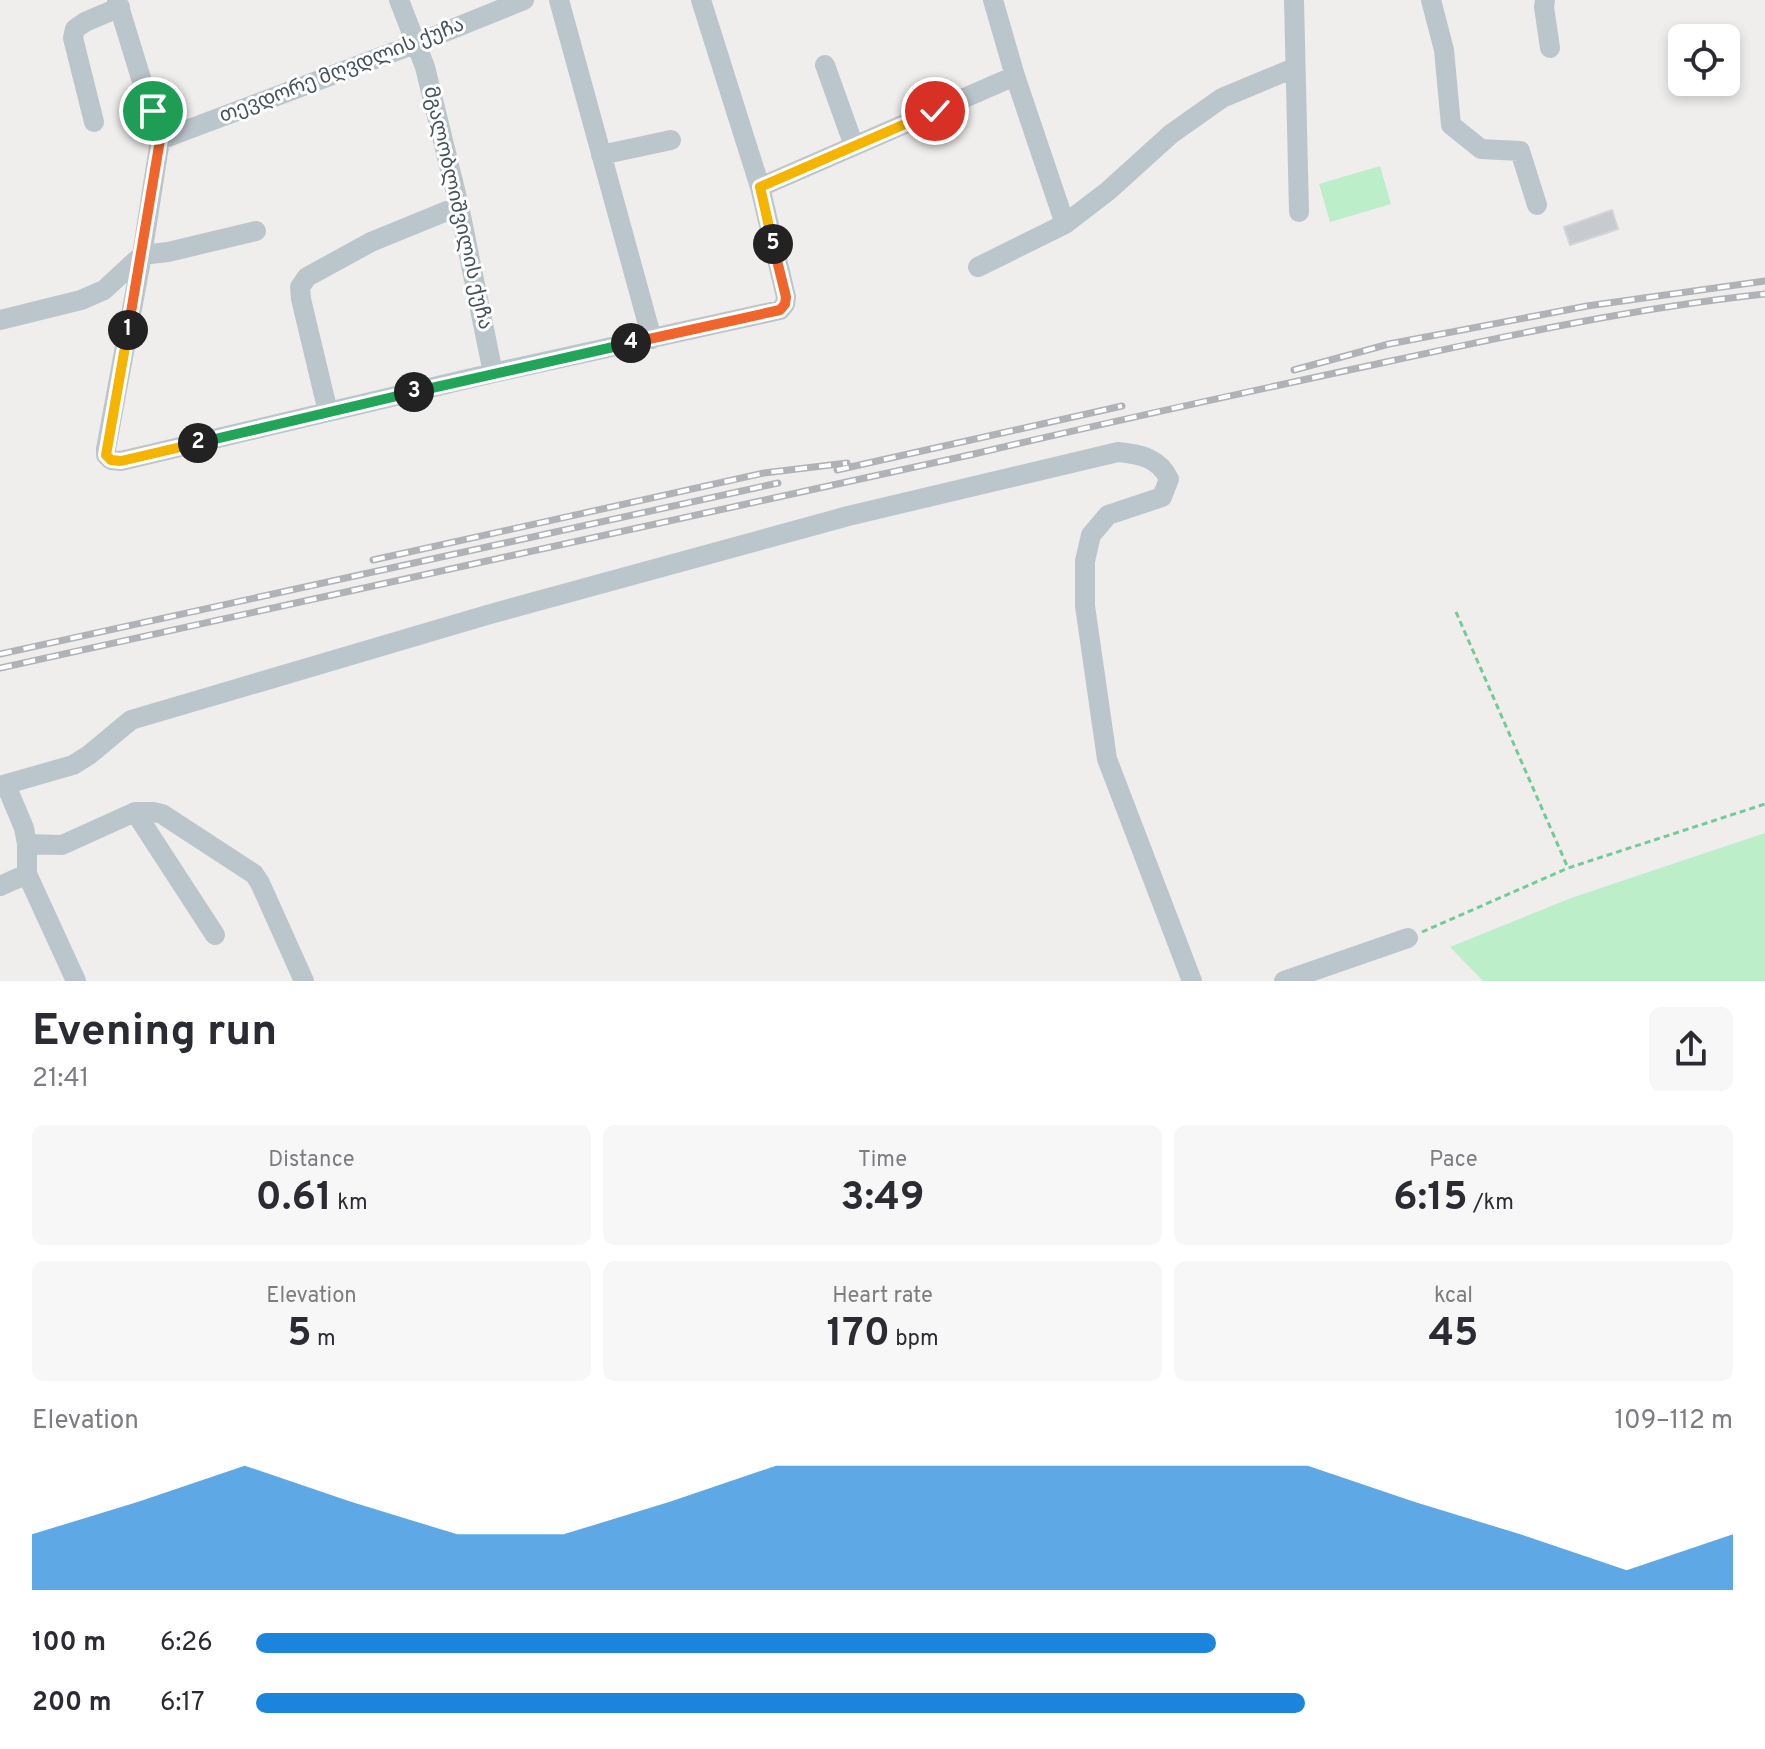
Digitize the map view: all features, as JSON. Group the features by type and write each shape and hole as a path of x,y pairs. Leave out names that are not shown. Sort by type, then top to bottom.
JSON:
{"street":[{"name":"მგალობლიშვილის ქუჩა","path":"399,0 425,67 459,206 493,373"},
{"name":"თევდორე მღვდლის ქუჩა","path":"160,140 524,0"},
{"path":"559,0 652,339"},
{"path":"94,122 73,38 75,29 118,4 160,140 106,449 106,455 111,460 121,461 493,373 780,310 785,304 760,187 701,0"},
{"path":"993,0 1065,224"},
{"path":"1294,0 1299,212"},
{"path":"1431,0 1444,50 1451,125 1481,149 1520,151 1537,205"},
{"path":"1545,0 1550,48"},
{"path":"825,65 854,146"},
{"path":"978,267 1065,224 1108,191 1171,134 1222,98 1294,68"},
{"path":"760,187 1015,76"},
{"path":"601,155 671,140"},
{"path":"328,412 300,287 307,277 371,242 459,206"},
{"path":"0,320 81,300 104,290 142,255 168,252 256,231"},
{"path":"76,981 27,874 24,828 3,785 73,765 131,720 487,615 848,516 1118,452 1143,455 1164,468 1169,479 1162,497 1108,515 1091,535 1085,561 1085,606 1107,759 1192,981"},
{"path":"27,844 62,845 135,812 162,814 254,874 304,981"},
{"path":"135,812 215,935"},
{"path":"0,886 27,874"},
{"path":"1284,981 1408,938"}],"path":[{"path":"1456,612 1568,868"},
{"path":"1408,938 1568,868 1765,804"}],"green space":[{"path":"1380,166 1391,204 1330,222 1319,184"},
{"path":"1765,833 1765,981 1483,981 1450,947 1571,898"}],"building":[{"path":"1612,210 1618,229 1570,245 1564,227"}],"railway":[{"path":"1294,370 1389,344 1587,306 1765,281"},
{"path":"0,668 1474,343 1619,315 1765,294"},
{"path":"837,470 1122,406"},
{"path":"373,560 764,473 847,463"},
{"path":"0,654 778,483"}],"route":[{"path":"153,111 160,140 106,449 106,455 111,460 121,461 493,373 780,310 786,297 760,187 935,111"}]}
